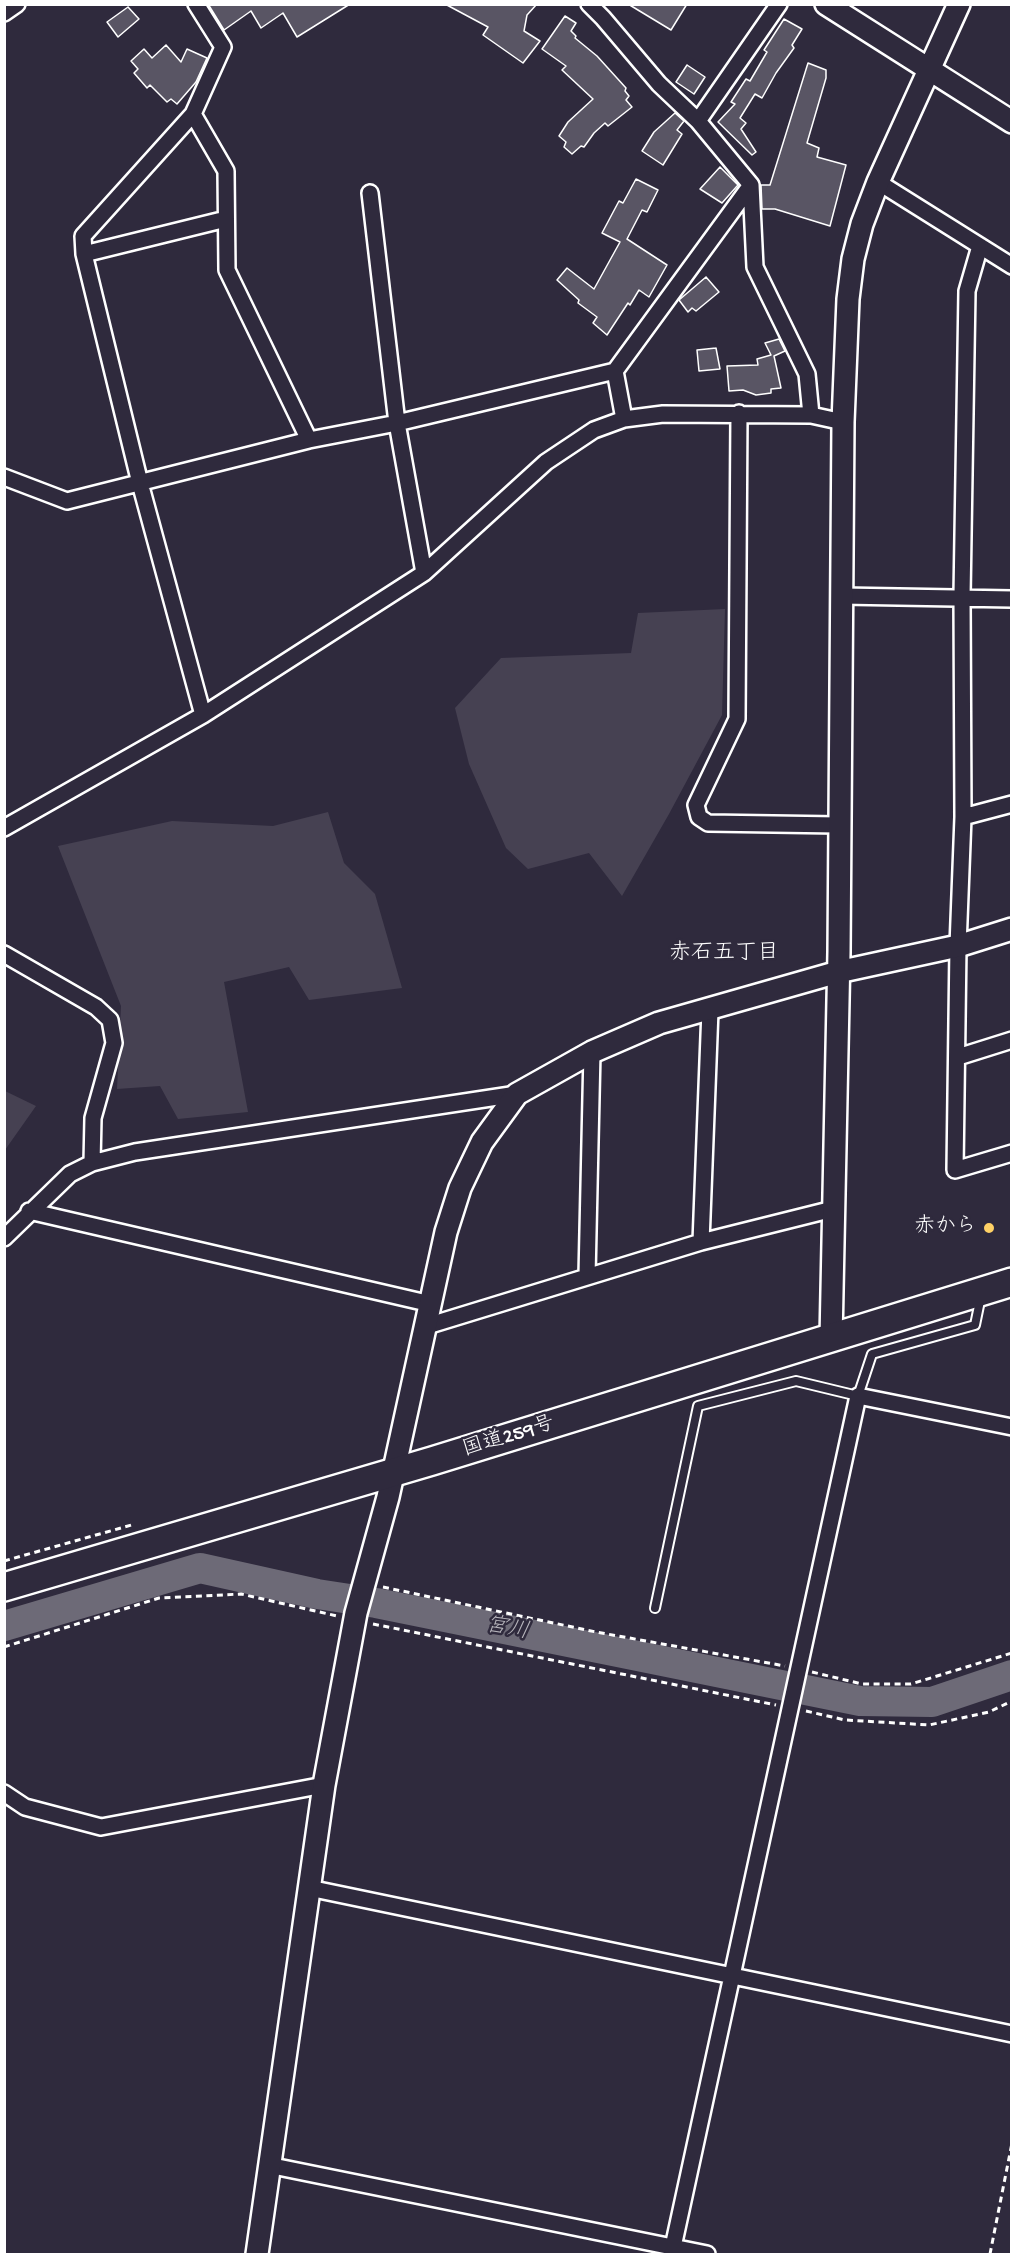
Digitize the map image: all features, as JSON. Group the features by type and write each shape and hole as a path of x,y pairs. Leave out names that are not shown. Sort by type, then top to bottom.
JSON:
{"highway":[{"name":"国道259号","path":"4,1587 392,1473 1011,1282"}],"street":[{"path":"4,13 17,4"},
{"path":"196,4 223,47 193,114 83,236 84,254 140,483 202,715"},
{"path":"589,4 659,84 698,121 751,185 755,267 807,374 810,415"},
{"path":"698,121 779,4"},
{"path":"826,4 1011,122"},
{"path":"831,1339 838,972 843,422 848,299 853,260 862,224 878,182 959,4"},
{"path":"193,114 226,171 227,270 309,440"},
{"path":"878,182 1011,266"},
{"path":"4,477 67,501 309,440 397,423 615,371 751,185"},
{"path":"370,193 397,423 423,573"},
{"path":"84,254 226,219"},
{"path":"980,246 967,291 962,596 963,817 958,946 955,1170 1011,1153"},
{"path":"615,371 624,419"},
{"path":"739,413 737,719 696,805 699,817 708,823 838,825"},
{"path":"4,828 202,715 423,573 546,462 594,430 624,419 663,414 810,415 843,422"},
{"path":"842,596 962,596 1011,599"},
{"path":"963,817 1011,804"},
{"path":"4,1238 70,1174 92,1163 135,1152 517,1094 592,1052 658,1023 838,972 958,946 1011,929"},
{"path":"4,954 96,1007 110,1020 114,1043 93,1118 92,1163"},
{"path":"701,1242 710,1010"},
{"path":"958,1057 1011,1040"},
{"path":"586,1276 592,1052"},
{"path":"257,2254 324,1785 363,1585 388,1497 447,1232 460,1188 482,1142 517,1094"},
{"path":"427,1326 701,1242 833,1209"},
{"path":"29,1212 432,1304"},
{"path":"673,2247 858,1396 1011,1427"},
{"path":"4,1793 25,1807 101,1827 324,1785"},
{"path":"309,1888 1011,2034"},
{"path":"268,2165 707,2254"}],"lane":[{"path":"655,1608 698,1406 796,1381 858,1396 872,1354 975,1325 982,1292"}],"path":[{"path":"363,1585 596,1632 798,1668 862,1684 911,1684 1011,1653"},
{"path":"4,1647 159,1598 241,1594 789,1705 845,1720 929,1725 989,1712 1011,1701"},
{"path":"990,2254 1011,2143"}],"shaded area":[{"path":"725,609 722,715 622,896 589,853 528,869 506,848 469,764 455,708 501,658 631,653 638,613"},
{"path":"328,812 344,863 375,894 402,988 309,1000 289,967 224,982 248,1112 178,1119 160,1086 117,1089 121,1006 58,846 172,821 273,826"},
{"path":"5,1091 36,1106 5,1150"}],"building":[{"path":"208,4 350,4 297,37 283,13 261,28 251,11 224,30"},
{"path":"445,4 537,4 527,15 524,31 540,41 523,63 483,35 488,27"},
{"path":"628,4 687,4 671,30"},
{"path":"128,7 139,19 118,37 107,22"},
{"path":"565,16 576,23 571,31 576,36 575,38 597,56 626,88 625,91 629,96 626,100 632,107 608,126 605,123 584,147 581,146 572,154 564,147 566,142 559,136 568,122 593,99 562,70 566,66 542,49"},
{"path":"784,19 802,29 792,45 794,48 762,98 755,94 740,118 746,123 741,129 756,152 752,155 718,122 735,104 731,102 746,79 750,81 767,52 764,50"},
{"path":"166,45 181,62 187,49 207,58 196,82 177,104 171,99 167,102 150,85 147,88 134,73 138,69 131,61 144,49 152,58"},
{"path":"808,63 826,70 826,78 807,143 819,148 817,157 846,165 830,226 775,209 762,209 761,185 770,185"},
{"path":"687,65 705,77 694,94 676,82"},
{"path":"675,113 684,121 677,130 682,134 663,165 642,151 654,132"},
{"path":"720,167 738,185 722,203 700,189"},
{"path":"636,179 658,190 647,212 642,210 627,239 667,265 649,297 639,290 607,335 593,323 597,317 578,303 579,300 557,280 567,268 594,289 620,242 602,233 619,201 623,203"},
{"path":"706,277 719,292 696,311 692,308 688,312 679,300"},
{"path":"779,339 785,351 774,356 781,388 771,389 771,393 756,395 743,390 729,391 727,366 758,365 757,359 771,355 765,343"},
{"path":"716,348 720,369 699,371 697,350"}],"waterway":[{"name":"宮川","path":"4,1626 200,1568 317,1594 376,1603 860,1701 932,1702 1012,1675"}],"place":[{"name":"赤から","path":"989,1228"}],"district":[{"name":"赤石五丁目","path":"724,955"}]}
